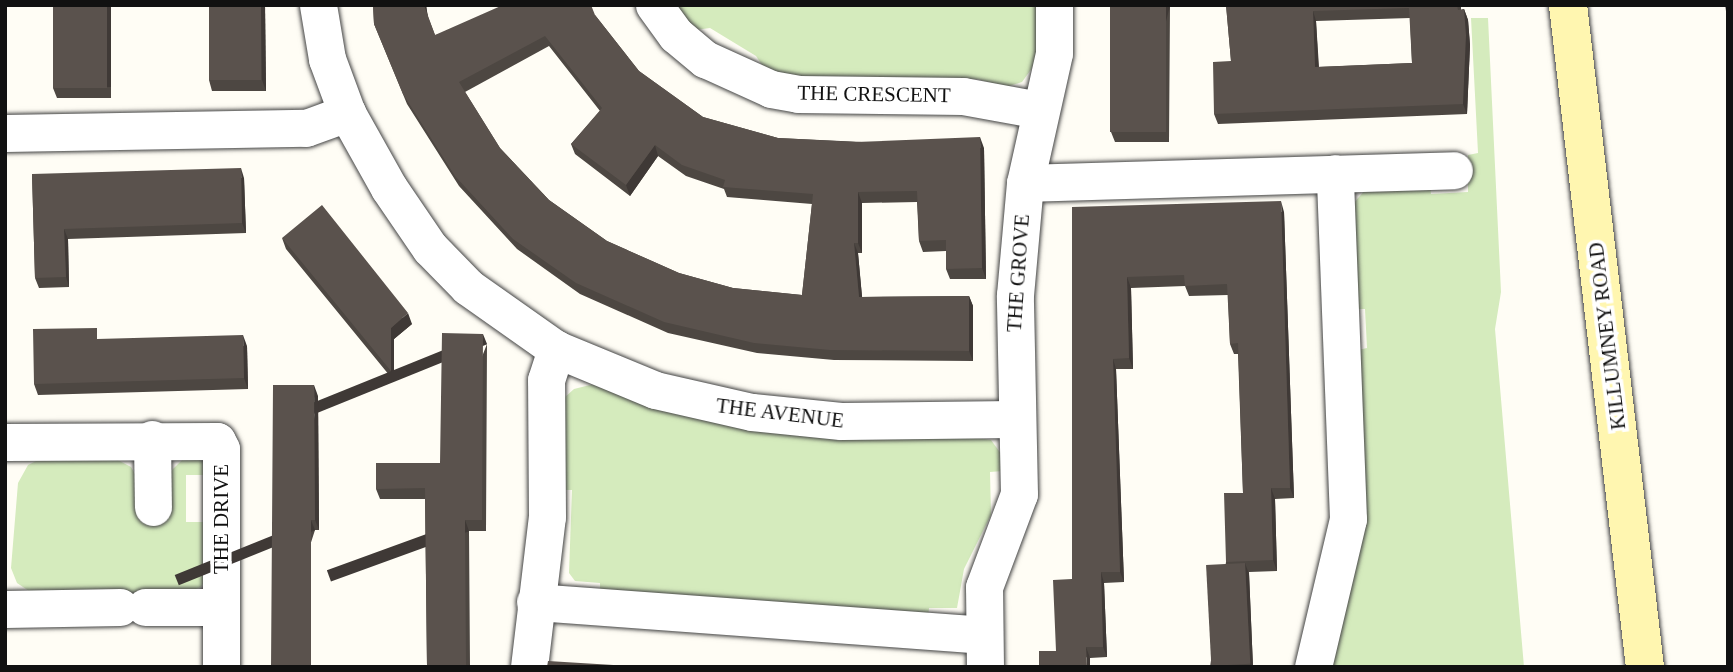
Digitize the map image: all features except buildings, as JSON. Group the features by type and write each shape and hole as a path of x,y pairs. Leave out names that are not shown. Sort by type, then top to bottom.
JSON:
{"street":[{"name":"THE AVENUE","path":"318,5 327,59 347,113 389,188 430,248 468,287 556,349 655,390 752,412 841,421 1015,419"},
{"name":"THE CRESCENT","path":"654,5 676,35 705,60 771,89 798,94 962,96 1039,110"},
{"path":"1054,5 1054,53 1039,110 1025,183 1454,170"},
{"name":"KILLUMNEY ROAD","path":"1568,5 1645,667"},
{"path":"5,132 306,128 347,113"},
{"path":"1313,667 1348,519 1335,173"},
{"name":"THE GROVE","path":"984,651 984,587 1019,494 1015,419 1015,295 1025,183"},
{"path":"529,667 547,517 546,380 556,349"},
{"name":"THE DRIVE","path":"5,442 211,438 221,449 221,667"},
{"path":"152,439 153,507"},
{"path":"535,602 984,651"},
{"path":"5,609 221,607"}],"green space":[{"path":"675,5 1040,5 1035,64 1022,82 1006,87 977,79 808,79 766,71 756,56 710,28 695,30"},
{"path":"1471,18 1488,18 1501,292 1495,329 1524,667 1333,667 1358,350 1367,348 1365,309 1355,309 1352,205 1366,189 1430,184 1431,194 1468,192 1468,155 1478,153"},
{"path":"594,384 991,440 1002,455 1003,471 990,472 991,515 964,569 957,608 929,608 928,620 600,594 600,583 575,581 569,573 572,490 563,490 564,398 574,389"},
{"path":"185,457 204,458 210,475 186,475 186,522 210,522 208,576 201,587 183,594 32,593 17,583 11,568 18,483 28,465 36,461 116,459 131,467 137,477 170,472"}]}
